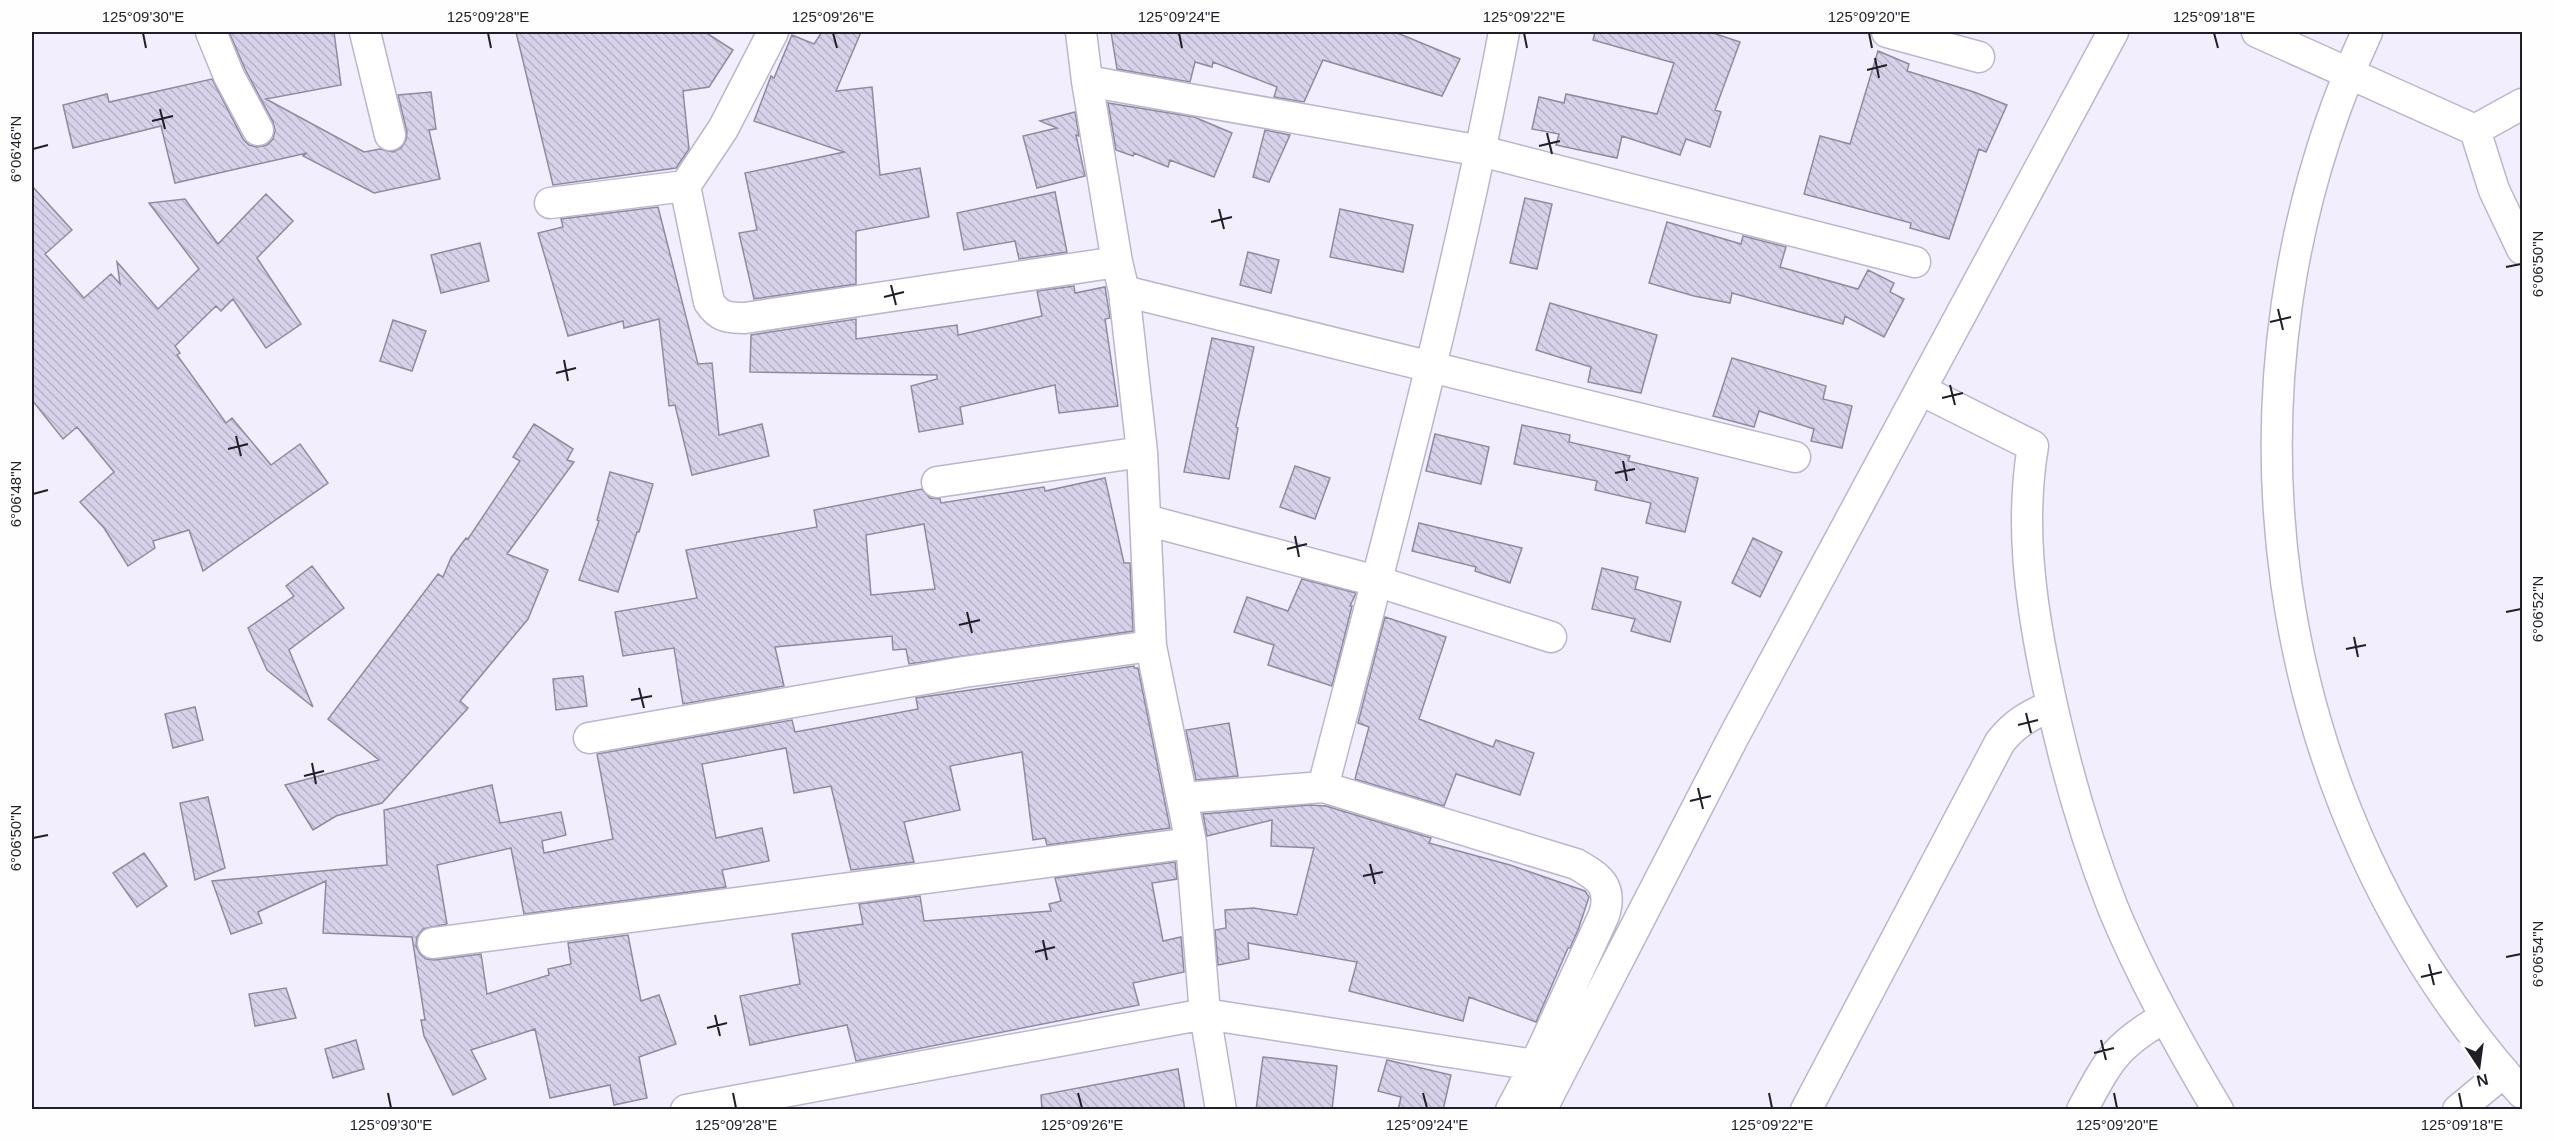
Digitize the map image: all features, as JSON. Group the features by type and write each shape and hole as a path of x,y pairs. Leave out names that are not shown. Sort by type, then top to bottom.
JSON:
{"street":[{"path":"211,32 230,76 258,130"},
{"path":"365,32 390,135"},
{"path":"773,32 723,129 685,186 709,302 721,316 757,317 1117,262"},
{"path":"1081,32 1117,262 1124,291 1142,452 1151,645 1191,843 1205,1014 1221,1110"},
{"path":"1323,787 1481,151 1504,32"},
{"path":"1887,32 1978,57"},
{"path":"1541,1110 1734,736 2113,32"},
{"path":"2257,32 2475,130 2494,190 2523,249"},
{"path":"2367,32 2348,72 2323,143 2302,215 2288,289 2280,352 2275,438 2278,513 2286,587 2300,660 2319,733 2344,803 2374,872 2410,938 2450,1001 2513,1082 2458,1110"},
{"path":"1087,81 1481,151 1915,262"},
{"path":"2475,130 2523,104"},
{"path":"550,203 685,186"},
{"path":"1124,291 1795,457"},
{"path":"1921,390 2033,446 2027,482 2026,537 2039,645 2051,706 2083,823 2114,909 2165,1017 2218,1110"},
{"path":"937,482 1142,452"},
{"path":"1146,519 1376,581 1551,637"},
{"path":"589,738 964,672 1151,645"},
{"path":"1806,1110 2000,742 2019,722 2051,706"},
{"path":"1182,798 1323,787 1576,864 1596,875 1605,887 1608,902 1535,1065 1511,1110"},
{"path":"434,944 1191,843"},
{"path":"686,1110 1205,1014 1535,1065"},
{"path":"2082,1110 2107,1063 2139,1032 2165,1017"}],"building":[{"path":"229,32 334,32 341,85 266,99 364,152 380,149 393,152 401,148 406,140 407,132 398,95 431,92 436,129 429,130 440,179 374,193 303,156 307,153 175,183 161,126 73,148 63,105 107,94 109,102 212,79 243,139 249,145 257,147 267,145 273,139 275,130 273,122 245,69"},
{"path":"516,32 705,32 733,50 709,87 683,91 689,149 676,168 553,185"},
{"path":"822,32 861,32 836,91 872,87 880,175 920,168 929,217 856,231 856,284 754,299 739,233 757,230 745,173 844,152 754,121 771,76 774,78 792,35 814,44"},
{"path":"1111,32 1395,32 1460,59 1442,96 1323,60 1304,102 1274,97 1277,87 1213,62 1212,67 1195,62 1190,82 1117,69"},
{"path":"1595,32 1710,32 1740,42 1715,110 1721,112 1710,147 1686,139 1680,155 1622,136 1617,158 1556,145 1559,134 1532,129 1539,97 1564,103 1566,94 1657,114 1674,63 1593,40"},
{"path":"1878,51 1909,64 1907,71 2007,105 1986,152 1979,149 1949,239 1910,228 1911,223 1804,194 1820,136 1850,144"},
{"path":"1108,103 1194,117 1232,133 1214,177 1170,160 1168,167 1134,153 1133,156 1116,150"},
{"path":"1075,112 1079,136 1076,135 1085,176 1037,188 1023,136 1057,128 1040,121"},
{"path":"1265,130 1290,135 1269,182 1253,177"},
{"path":"32,186 72,230 45,254 84,298 111,274 120,284 117,262 158,309 199,269 149,203 185,199 218,244 266,194 293,221 257,258 301,324 266,348 233,299 221,311 216,306 175,346 180,353 177,355 226,423 232,418 271,465 300,444 328,483 203,571 189,530 153,541 155,548 128,566 104,528 80,502 114,472 77,427 63,439 32,400"},
{"path":"1055,192 1067,252 1019,259 1015,241 964,250 957,213"},
{"path":"1525,198 1552,204 1537,269 1510,263"},
{"path":"658,207 698,364 712,363 719,435 762,424 769,456 692,475 675,405 669,406 659,319 624,328 623,321 568,336 538,233 563,227 561,219"},
{"path":"1340,209 1413,225 1403,272 1330,257"},
{"path":"1667,222 1741,244 1743,236 1786,247 1780,267 1858,289 1868,270 1894,283 1890,292 1904,299 1884,337 1845,316 1843,324 1732,293 1730,303 1694,296 1649,283"},
{"path":"480,243 489,281 441,293 431,255"},
{"path":"1248,252 1279,260 1271,293 1240,285"},
{"path":"1074,286 1075,293 1105,287 1110,318 1105,319 1118,406 1059,413 1055,385 960,407 963,424 919,432 911,386 937,379 937,375 750,372 751,335 856,319 856,339 957,325 958,335 1042,316 1037,291"},
{"path":"1550,303 1657,335 1641,393 1588,382 1591,367 1536,350"},
{"path":"393,320 426,331 412,371 380,361"},
{"path":"1212,338 1254,347 1236,427 1238,428 1229,479 1184,472"},
{"path":"1732,358 1826,386 1823,399 1852,406 1842,448 1811,441 1814,429 1759,411 1754,427 1713,416"},
{"path":"534,424 573,449 567,460 574,462 507,554 548,570 528,619 460,701 468,708 382,803 336,816 313,830 285,785 379,760 328,719 438,574 443,577 451,558 466,538 468,539 520,461 513,457"},
{"path":"1522,425 1570,435 1569,442 1630,456 1628,461 1698,478 1685,532 1646,523 1651,503 1595,490 1597,481 1514,464"},
{"path":"1435,434 1489,447 1481,484 1426,471"},
{"path":"1295,466 1330,478 1315,519 1280,507"},
{"path":"610,472 653,484 618,592 579,580 599,521 597,520"},
{"path":"1105,478 1124,563 1130,563 1133,631 909,664 906,649 893,650 892,636 775,647 784,686 683,704 674,648 623,656 615,612 697,598 686,550 817,527 814,510 922,489 930,498 940,499 941,503 1044,487 1045,491","holes":["924,524 935,589 871,595 866,535"]},
{"path":"1419,523 1522,548 1510,583 1475,571 1476,567 1412,551"},
{"path":"1753,538 1782,552 1760,597 1732,583"},
{"path":"312,566 344,608 289,650 313,707 267,670 248,628 294,596 286,586"},
{"path":"1602,568 1638,577 1635,589 1681,602 1670,642 1631,631 1635,619 1592,609"},
{"path":"1302,579 1356,593 1350,606 1352,606 1332,686 1268,665 1274,645 1234,632 1247,597 1288,611"},
{"path":"1385,617 1446,637 1419,719 1493,747 1496,740 1534,753 1520,795 1456,774 1444,806 1355,779 1369,727 1358,723"},
{"path":"1134,666 1138,668 1170,828 1047,845 1045,838 1033,840 1022,752 950,766 960,810 904,822 914,862 851,870 831,786 794,793 786,748 702,764 716,838 762,828 769,861 722,870 726,887 524,914 511,848 437,865 447,924 423,929 417,937 416,946 426,959 435,960 481,954 487,994 549,975 548,969 571,964 568,943 628,935 641,1001 659,995 676,1044 639,1057 647,1098 614,1105 610,1085 550,1098 535,1029 471,1050 486,1079 453,1095 424,1036 421,1020 425,1020 412,937 323,933 326,881 258,912 262,923 231,934 212,881 387,865 384,810 492,785 500,823 561,812 566,835 542,841 544,853 613,839 597,754 792,720 795,732 918,709 916,698"},
{"path":"583,676 587,706 556,710 553,679"},
{"path":"195,707 203,740 173,748 165,714"},
{"path":"1229,723 1238,776 1196,780 1186,730"},
{"path":"208,797 225,868 195,880 180,803"},
{"path":"1310,805 1326,806 1431,838 1429,843 1510,865 1585,891 1589,897 1578,930 1536,1022 1469,997 1463,1021 1349,991 1357,962 1248,943 1249,959 1218,965 1215,930 1226,928 1225,910 1254,908 1297,915 1314,848 1271,846 1272,820 1207,836 1203,814"},
{"path":"144,853 167,886 137,907 113,873"},
{"path":"1175,862 1177,879 1152,883 1163,941 1181,937 1184,972 1133,983 1139,1005 856,1061 847,1025 750,1045 740,996 800,984 792,934 863,924 859,904 920,896 924,921 1051,911 1049,904 1061,901 1055,878"},
{"path":"286,988 296,1018 255,1026 249,994"},
{"path":"356,1040 364,1069 333,1078 325,1049"},
{"path":"1263,1057 1337,1066 1332,1110 1256,1110"},
{"path":"1387,1060 1451,1075 1443,1110 1398,1110 1401,1097 1378,1091"},
{"path":"1178,1069 1185,1110 1042,1110 1041,1095"}]}
